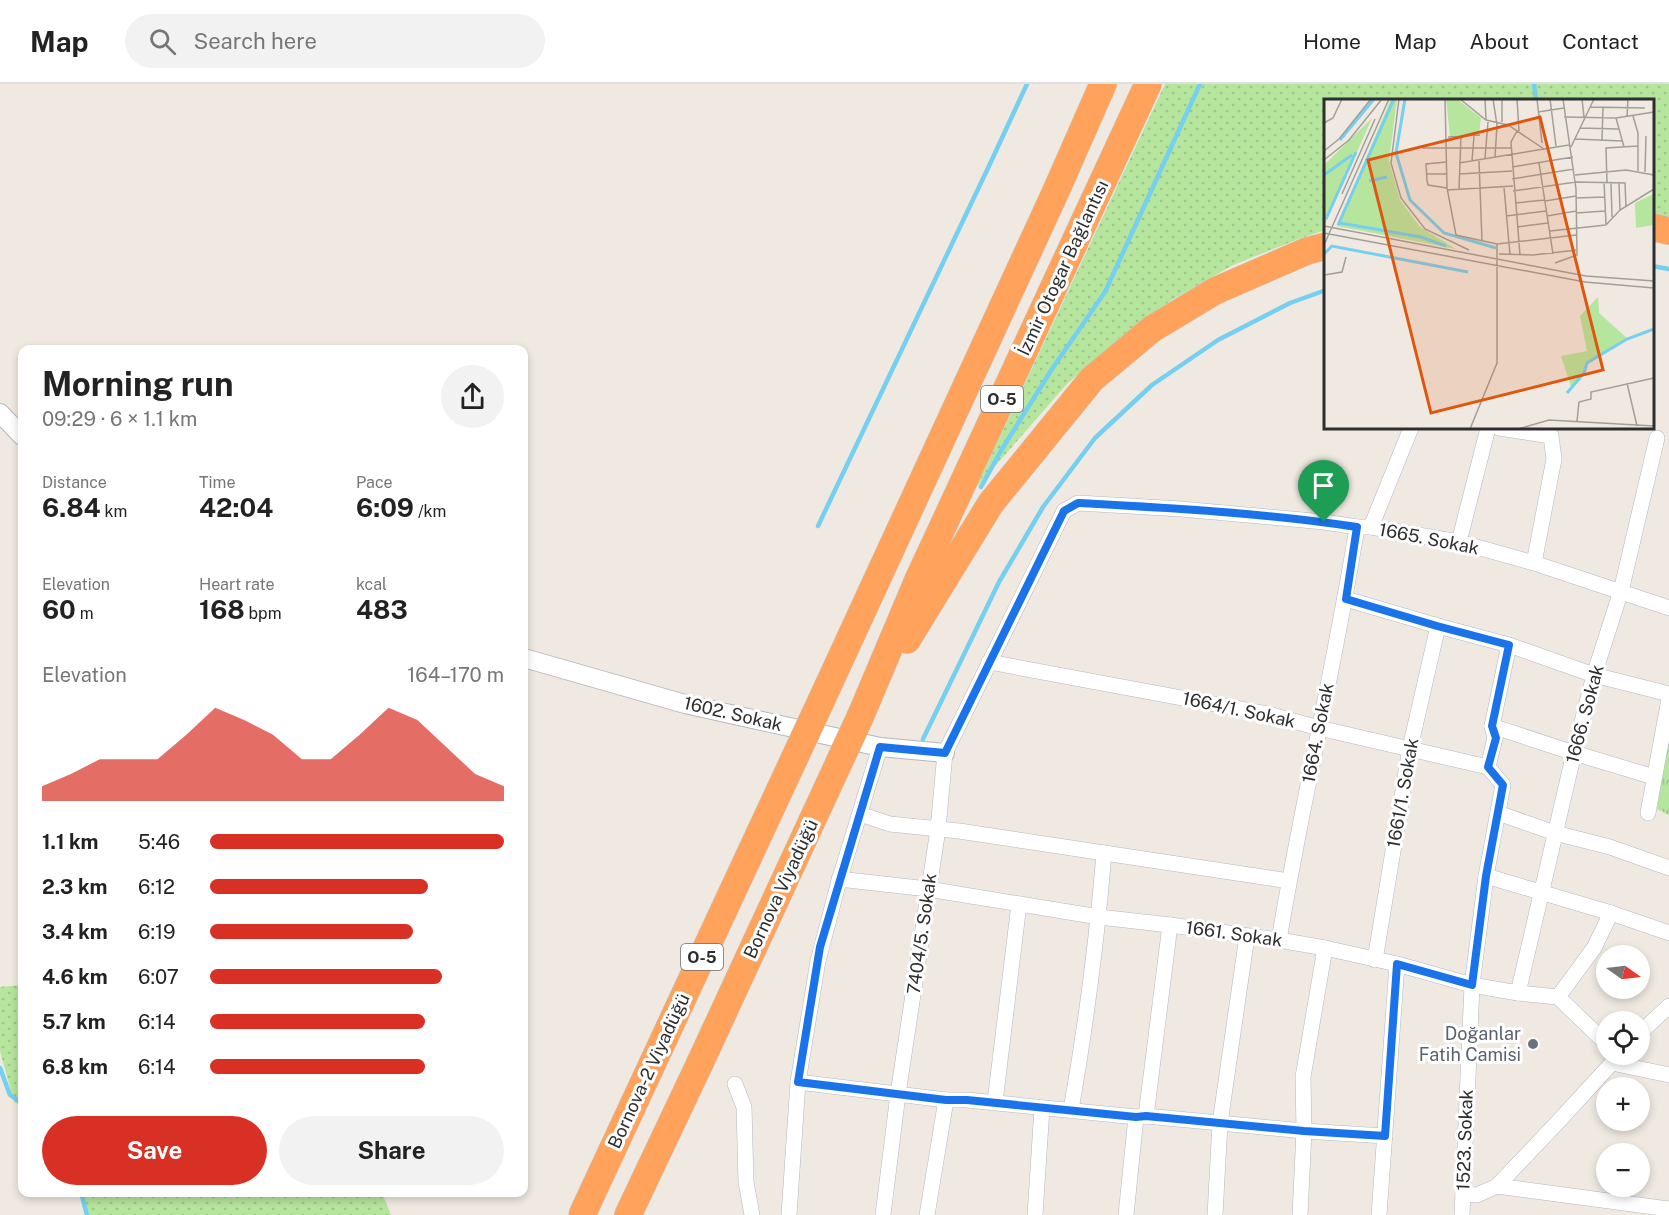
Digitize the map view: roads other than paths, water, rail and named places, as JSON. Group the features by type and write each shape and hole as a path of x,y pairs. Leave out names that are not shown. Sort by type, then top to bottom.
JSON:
{"highway":[{"name":"Bornova-2 Viyadüğü","path":"582,1215 822,699 1103,84"},
{"name":"İzmir Otogar Bağlantısı","path":"861,715 918,580 1148,84"},
{"path":"1654,227 1669,231"},
{"path":"861,715 991,503 1092,379 1152,329 1215,291 1306,251 1324,246"},
{"name":"Bornova Viyadüğü","path":"628,1215 861,715"}],"street":[{"path":"0,413 18,432"},
{"name":"1664. Sokak","path":"1279,940 1319,728 1346,599 1364,527 1411,429"},
{"path":"1459,542 1488,429"},
{"path":"1506,429 1551,436 1554,459 1534,563"},
{"name":"1666. Sokak","path":"1518,993 1574,753 1594,675 1621,591 1657,438"},
{"name":"1665. Sokak","path":"989,662 1064,511 1078,503 1181,509 1324,522 1459,542 1534,563 1669,608"},
{"path":"1346,599 1509,645 1594,675 1669,694"},
{"name":"1661/1. Sokak","path":"1375,960 1410,748 1437,626"},
{"path":"1488,767 1496,738 1492,726 1509,645"},
{"name":"1602. Sokak","path":"528,659 685,704 880,747 945,753"},
{"name":"1664/1. Sokak","path":"989,662 1268,714 1488,767"},
{"name":"7404/5. Sokak","path":"883,1215 898,1094 938,829 945,753 989,662"},
{"path":"1648,813 1669,699"},
{"path":"1492,726 1654,777"},
{"path":"789,1215 798,1082 820,947 880,747"},
{"name":"1523. Sokak","path":"1462,1215 1472,985 1486,876 1503,785 1488,767"},
{"path":"1498,813 1556,833 1610,847 1669,868"},
{"path":"860,814 890,824 938,829 1289,881"},
{"path":"1071,1110 1084,1038 1099,917 1104,853"},
{"path":"1486,876 1611,913 1669,933"},
{"name":"1661. Sokak","path":"839,879 928,889 1099,917 1279,940 1397,964 1472,985 1558,997"},
{"path":"995,1102 1019,904"},
{"path":"1596,1033 1558,997 1594,948 1611,913"},
{"path":"1126,1215 1170,925"},
{"path":"1215,1215 1220,1123 1247,936"},
{"path":"1300,1215 1304,1131 1303,1077 1325,948"},
{"path":"1379,1215 1397,964"},
{"path":"1650,1024 1669,1006"},
{"path":"1463,1194 1477,1195 1497,1186 1609,1065"},
{"path":"1635,1065 1669,1075"},
{"path":"798,1082 946,1100 995,1102 1304,1131 1385,1136"},
{"path":"735,1083 744,1107 746,1182 752,1215"},
{"path":"927,1215 946,1100"},
{"path":"1035,1215 1042,1108"},
{"path":"1497,1186 1669,1209"}],"waterway":[{"path":"818,526 1027,84"},
{"path":"981,487 1052,369 1105,292 1200,84"},
{"path":"1534,84 1536,99"},
{"path":"1654,266 1669,269"},
{"path":"923,739 999,582 1043,507 1095,438 1152,385 1218,340 1290,303 1324,291"},
{"path":"0,1068 10,1095 18,1100"},
{"path":"82,1197 87,1215"}],"place":[{"name":"Doğanlar Fatih Camisi","path":"1533,1044"}]}
